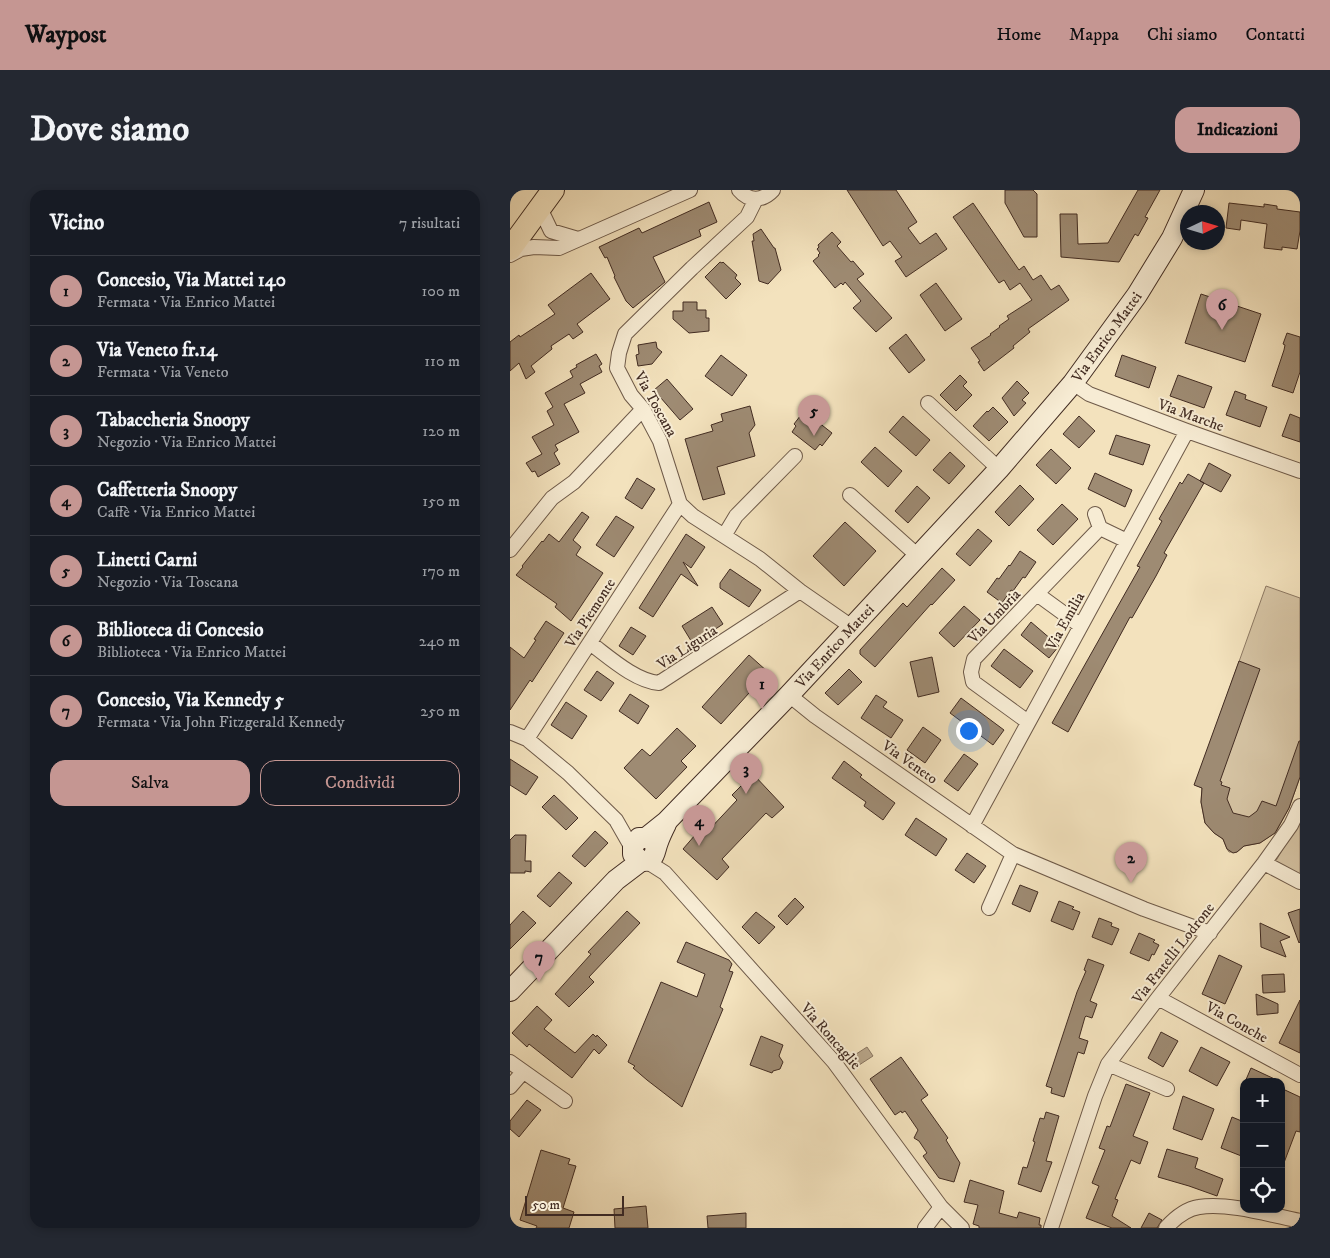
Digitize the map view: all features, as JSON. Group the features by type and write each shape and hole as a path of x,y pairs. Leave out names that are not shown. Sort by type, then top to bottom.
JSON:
{"main road":[{"path":"510,229 544,196"},
{"path":"510,249 544,196"}],"street":[{"path":"510,255 521,249 534,247 559,248 690,190"},
{"path":"739,190 749,198 756,199 763,198 773,190"},
{"name":"Via Enrico Mattei","path":"646,851 667,821 789,695 999,469 1073,383 1145,282 1172,238 1194,190"},
{"path":"544,196 551,231 578,239"},
{"name":"Via Toscana","path":"680,504 660,441 643,409 631,395 617,368 619,353 625,334 747,217 756,199"},
{"name":"Via Marche","path":"1073,383 1088,394 1300,471"},
{"path":"928,403 999,469"},
{"path":"510,550 552,498 574,482 643,409"},
{"name":"Via Emilia","path":"972,826 1187,431"},
{"path":"724,536 736,516 795,456"},
{"path":"850,495 918,556"},
{"path":"680,504 693,516 760,560 800,591 852,627"},
{"name":"Via Piemonte","path":"527,739 680,504"},
{"path":"1095,514 1100,528 1127,541"},
{"name":"Via Umbria","path":"1028,722 973,682 971,672 974,660 1100,528"},
{"name":"Via Liguria","path":"590,643 638,677 650,683 660,683 800,591"},
{"path":"1037,594 1081,626"},
{"name":"Via Veneto","path":"789,695 815,716 1013,854 1144,910 1210,933"},
{"name":"Via Roncaglie","path":"510,732 527,739 568,773 646,851 834,1062 941,1207 962,1228"},
{"name":"Via Fratelli Lodrone","path":"1051,1228 1095,1096 1108,1064 1264,863 1291,825 1300,806"},
{"path":"510,991 646,851"},
{"path":"989,908 1013,854"},
{"path":"1264,863 1300,882"},
{"name":"Via Conche","path":"1158,998 1300,1076"},
{"path":"510,1062 565,1102"},
{"path":"1108,1064 1167,1089"},
{"path":"510,1087 523,1072"},
{"path":"1166,1228 1184,1213 1197,1207 1206,1206 1222,1206 1300,1221"},
{"path":"925,1228 941,1207"}],"shaded area":[{"path":"1266,586 1300,598 1300,777 1289,808 1276,832 1260,843 1244,846 1237,852 1229,852 1223,839 1205,823 1201,802 1202,788 1195,785"},
{"path":"1300,820 1300,878 1274,864"},
{"path":"867,1047 873,1056 856,1067 850,1058"}],"building":[{"path":"847,190 896,190 917,222 908,228 920,244 936,233 947,249 906,277 895,261 902,257 890,241 883,246"},
{"path":"1005,190 1033,190 1037,194 1037,237 1024,237 1005,203"},
{"path":"1138,190 1160,190 1145,217 1148,218 1138,236 1135,234 1119,262 1061,257 1060,214 1077,214 1078,244 1108,243"},
{"path":"709,202 717,222 699,230 701,236 653,257 665,282 633,308 626,301 614,277 607,257 605,258 599,247 639,228 642,233"},
{"path":"973,203 1019,270 1024,266 1033,280 1041,275 1051,290 1059,285 1069,300 1028,329 1030,332 1013,346 1014,348 984,371 971,348 991,335 1009,319 1007,316 1032,300 1020,283 1010,290 1004,280 999,283 953,217"},
{"path":"1229,203 1264,207 1264,204 1277,206 1277,209 1300,212 1300,231 1297,249 1282,247 1282,250 1264,248 1267,224 1241,220 1240,230 1226,228"},
{"path":"761,229 775,248 781,270 768,284 759,281 752,241 754,241 753,234"},
{"path":"832,232 841,242 837,246 864,274 857,279 892,318 876,332 853,308 861,301 845,282 843,285 841,283 835,288 813,261 820,253 817,249 818,245"},
{"path":"720,262 723,262 737,275 735,278 741,284 726,299 705,277"},
{"path":"591,273 610,299 577,324 583,332 573,339 569,334 551,346 552,349 531,366 535,372 526,379 519,363 510,371 510,342 555,314 548,305"},
{"path":"936,283 962,319 945,331 920,295"},
{"path":"1201,294 1261,314 1245,362 1185,343"},
{"path":"683,302 697,302 697,310 706,310 706,318 709,318 709,331 689,333 673,319 673,311 683,311"},
{"path":"1287,333 1300,337 1300,372 1293,393 1272,386 1284,350 1285,345 1283,344"},
{"path":"906,334 925,360 909,373 889,348"},
{"path":"656,342 657,348 662,352 652,364 638,366 636,355 639,354 638,345"},
{"path":"596,354 602,364 599,366 602,372 580,384 585,393 564,404 579,432 555,445 558,450 554,453 560,464 538,477 535,471 532,472 526,463 542,454 532,437 554,425 547,411 553,407 545,393 573,377 570,371 577,367 576,365"},
{"path":"721,355 747,375 732,396 705,376"},
{"path":"1122,355 1156,367 1149,388 1115,376"},
{"path":"960,375 967,382 963,386 972,395 956,411 940,395"},
{"path":"1178,375 1212,387 1204,408 1170,396"},
{"path":"667,379 693,409 680,420 654,390"},
{"path":"1017,381 1029,393 1022,400 1026,403 1014,416 1002,398"},
{"path":"1235,391 1246,395 1245,399 1267,407 1260,427 1226,415"},
{"path":"750,406 755,425 749,433 755,456 717,467 725,494 703,500 685,439 713,431 711,425 723,421 721,414"},
{"path":"993,407 1008,422 989,441 973,426"},
{"path":"804,411 832,433 822,446 820,444 815,450 792,432 796,426 794,424"},
{"path":"1290,414 1300,418 1300,442 1282,436"},
{"path":"903,416 930,440 916,456 889,432"},
{"path":"1079,416 1095,431 1079,448 1063,434"},
{"path":"1116,435 1150,445 1143,465 1109,454"},
{"path":"875,447 902,471 888,487 861,462"},
{"path":"1051,449 1071,468 1056,484 1036,465"},
{"path":"950,452 965,466 949,484 933,470"},
{"path":"1209,463 1231,475 1221,492 1200,481"},
{"path":"1095,473 1132,490 1125,507 1088,489"},
{"path":"1188,474 1204,483 1164,553 1167,555 1156,576 1132,618 1130,617 1068,732 1052,723 1140,567 1137,566 1162,521 1159,519 1180,482 1182,484"},
{"path":"637,478 655,489 642,509 625,498"},
{"path":"1020,485 1034,499 1009,526 995,512"},
{"path":"917,486 930,498 908,523 895,511"},
{"path":"1062,504 1078,519 1053,545 1037,530"},
{"path":"582,512 589,517 573,540 581,547 576,555 603,573 571,621 555,607 557,604 516,575 549,534 559,542"},
{"path":"616,516 634,527 614,557 596,545"},
{"path":"845,522 876,551 844,586 813,556"},
{"path":"978,529 992,541 970,566 956,554"},
{"path":"686,534 705,547 691,568 683,562 698,586 681,574 653,617 639,608"},
{"path":"1020,551 1036,562 1025,578 1023,577 1013,591 1011,590 1002,603 987,592 997,578 999,579 1010,566"},
{"path":"942,568 955,580 875,667 860,654 860,650 903,603 907,607"},
{"path":"730,569 761,590 749,607 720,588 720,583"},
{"path":"964,606 980,620 954,647 939,633"},
{"path":"712,607 723,624 693,644 682,626"},
{"path":"546,621 564,633 532,682 530,680 510,710 510,647 524,658"},
{"path":"1031,622 1059,646 1049,658 1021,635"},
{"path":"631,627 646,636 633,655 619,646"},
{"path":"1004,649 1033,671 1020,688 991,666"},
{"path":"749,655 768,672 721,724 702,707"},
{"path":"932,657 939,692 918,697 910,662"},
{"path":"1239,661 1260,669 1220,781 1222,782 1221,785 1230,788 1227,799 1233,813 1249,817 1257,811 1262,801 1276,806 1299,741 1300,777 1289,808 1275,833 1260,843 1244,846 1233,853 1227,849 1223,839 1205,823 1201,802 1202,788 1194,785"},
{"path":"849,669 862,682 838,705 825,693"},
{"path":"597,671 614,683 601,701 584,690"},
{"path":"630,694 649,706 638,724 619,711"},
{"path":"876,695 887,702 883,707 903,720 891,738 861,718"},
{"path":"961,698 1004,730 993,745 950,713"},
{"path":"566,702 587,716 572,739 551,725"},
{"path":"923,727 941,740 925,763 907,750"},
{"path":"677,728 696,746 681,761 687,767 656,799 624,768 642,749 650,756"},
{"path":"964,754 978,764 958,791 944,781"},
{"path":"510,759 538,777 526,795 510,785"},
{"path":"844,761 862,775 860,777 895,803 883,820 864,806 866,802 832,778"},
{"path":"753,774 784,807 772,818 766,813 722,859 729,867 717,880 683,849 702,827 707,832 737,800 732,795"},
{"path":"554,795 578,818 566,830 542,807"},
{"path":"916,818 947,839 936,856 905,835"},
{"path":"595,831 608,843 585,867 572,856"},
{"path":"515,835 526,835 525,861 531,861 531,872 510,873 510,840"},
{"path":"967,853 986,866 974,883 955,870"},
{"path":"559,872 572,883 550,907 537,896"},
{"path":"1020,885 1038,892 1030,912 1012,904"},
{"path":"795,898 804,907 787,925 778,916"},
{"path":"1059,901 1074,907 1072,909 1080,912 1073,930 1051,921"},
{"path":"1300,909 1300,942 1299,943 1288,913"},
{"path":"523,911 536,923 510,949 510,925"},
{"path":"627,911 640,923 589,977 594,982 569,1007 555,994 591,954 588,952"},
{"path":"756,912 775,927 759,944 742,927"},
{"path":"1099,918 1112,923 1111,926 1119,929 1112,945 1092,937"},
{"path":"1260,923 1290,937 1280,941 1286,957 1261,947"},
{"path":"1139,933 1155,940 1153,942 1159,945 1149,961 1130,953"},
{"path":"686,942 729,960 732,964 729,971 733,972 720,1007 723,1009 682,1107 647,1080 633,1068 635,1066 628,1062 661,982 697,997 705,974 677,962"},
{"path":"1219,955 1242,966 1225,1004 1202,994"},
{"path":"1088,959 1104,965 1090,1001 1097,1004 1092,1018 1085,1017 1079,1038 1088,1041 1084,1054 1078,1052 1064,1097 1051,1093 1052,1088 1046,1086 1077,992 1086,971 1084,970"},
{"path":"1284,974 1285,992 1263,993 1262,975"},
{"path":"1256,994 1278,1004 1278,1013 1257,1015"},
{"path":"1300,1000 1300,1053 1279,1043"},
{"path":"537,1006 552,1020 544,1029 575,1053 593,1034 596,1037 597,1035 607,1045 599,1054 594,1049 572,1078 529,1044 527,1047 512,1033"},
{"path":"1161,1032 1178,1041 1163,1067 1148,1058"},
{"path":"761,1036 783,1045 779,1056 783,1062 780,1069 772,1073 750,1065"},
{"path":"1201,1047 1230,1062 1217,1086 1189,1071"},
{"path":"901,1057 928,1095 921,1100 948,1138 946,1140 960,1163 954,1182 939,1178 923,1156 927,1153 919,1141 914,1138 918,1130 905,1111 895,1115 870,1079"},
{"path":"1251,1068 1272,1078 1247,1078"},
{"path":"1126,1084 1150,1093 1133,1136 1148,1142 1140,1164 1131,1160 1115,1199 1118,1200 1112,1216 1131,1228 1112,1228 1086,1218 1099,1186 1092,1183 1105,1150 1099,1148 1107,1126 1110,1127"},
{"path":"1285,1090 1300,1097 1300,1132 1296,1131 1285,1160"},
{"path":"1183,1096 1214,1109 1202,1140 1173,1129"},
{"path":"527,1100 541,1110 519,1137 510,1129 510,1121"},
{"path":"1046,1112 1059,1116 1046,1161 1052,1162 1041,1192 1018,1184 1023,1167 1027,1168 1040,1118 1044,1119"},
{"path":"1232,1117 1240,1120 1240,1155 1221,1148"},
{"path":"1167,1149 1198,1158 1195,1168 1223,1179 1217,1196 1158,1177"},
{"path":"541,1150 570,1159 568,1164 576,1166 563,1208 574,1212 569,1228 536,1228 537,1226 520,1220"},
{"path":"970,1180 1004,1191 999,1213 1017,1218 1019,1212 1040,1218 1039,1225 1041,1225 1041,1228 979,1228 979,1226 973,1224 978,1205 964,1202"},
{"path":"646,1206 648,1228 615,1228 614,1209"},
{"path":"746,1213 746,1228 708,1228 707,1216"},
{"path":"1149,1213 1162,1220 1157,1228 1141,1228"}],"place":[{"name":"Biblioteca di Concesio","path":"1222,330"},
{"name":"Linetti Carni","path":"814,436"},
{"name":"Concesio, Via Mattei 140","path":"762,709"},
{"name":"Tabaccheria Snoopy","path":"746,794"},
{"name":"Caffetteria Snoopy","path":"699,846"},
{"name":"Via Veneto fr.14","path":"1131,883"},
{"name":"Concesio, Via Kennedy 5","path":"539,982"}]}
